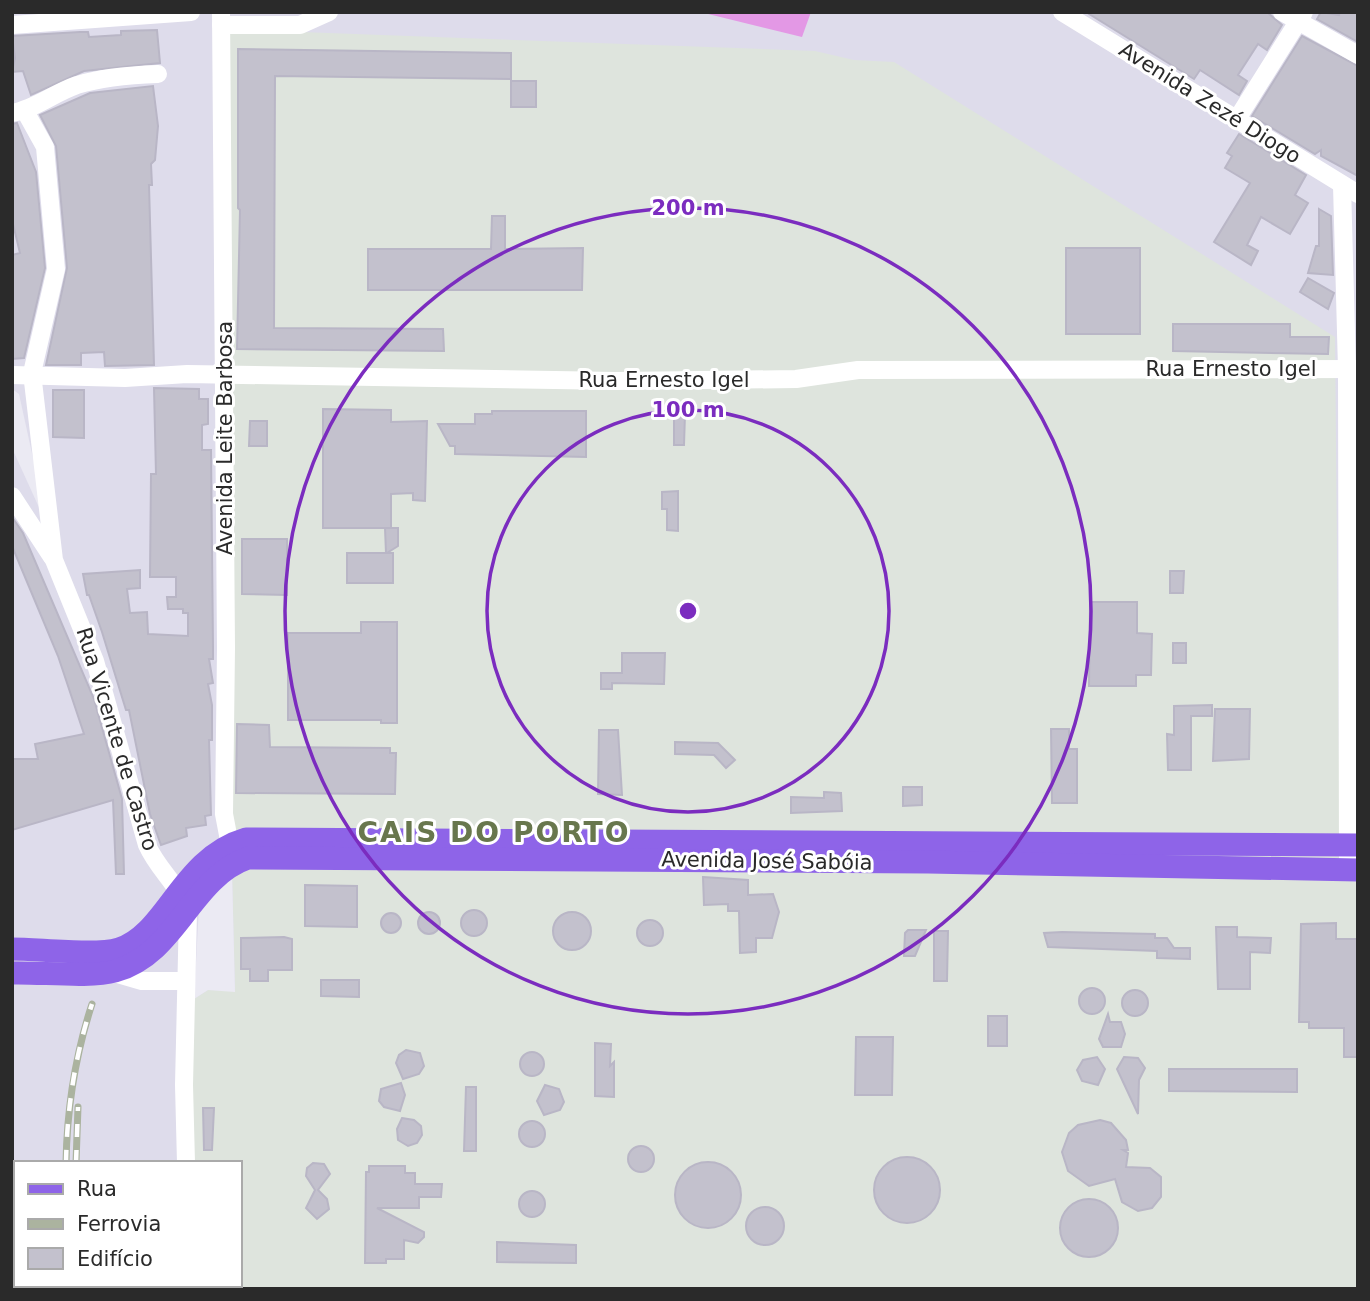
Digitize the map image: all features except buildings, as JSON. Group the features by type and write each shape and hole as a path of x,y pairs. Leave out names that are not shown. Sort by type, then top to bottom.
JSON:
{"main road":[{"name":"Avenida José Sabóia","path":"12,949 121,948 146,934 193,872 231,853 246,839 288,837 1352,845"},
{"name":"Avenida José Sabóia","path":"231,853 248,858 283,856 1353,870"},
{"path":"12,973 111,972 142,960 160,946 211,883 231,853"}],"street":[{"path":"12,25 191,12"},
{"path":"221,19 300,24 329,12"},
{"name":"Avenida Zezé Diogo","path":"1062,12 1350,190"},
{"path":"1237,119 1295,15 1358,55"},
{"name":"Avenida Leite Barbosa","path":"221,19 226,648 223,814 231,853"},
{"path":"19,112 78,85 120,76 158,74"},
{"name":"Rua Vicente de Castro","path":"19,112 45,147 56,269 33,377 54,560"},
{"path":"1350,190 1353,870"},
{"name":"Rua Ernesto Igel","path":"12,375 616,381 796,379 858,370 1352,369"},
{"name":"Rua Vicente de Castro","path":"12,496 54,560 95,661 147,845 155,862 178,889 188,912"},
{"path":"186,1161 188,912"},
{"path":"111,972 142,981 186,981"}],"shaded area":[{"path":"700,12 811,12 802,37"},
{"path":"218,29 815,51 854,60 894,62 1335,337 1340,871 1358,882 1358,1289 202,1289 242,1287 242,1161 193,1161 190,1123 194,999 208,990 235,991 232,871 219,839"},
{"path":"12,389 19,394 45,513 42,514 12,448"},
{"path":"232,871 235,992 208,990 194,999 199,907"}],"railway":[{"path":"66,1161 73,1082 92,1004"},
{"path":"76,1161 78,1107"}],"district":[{"name":"CAIS DO PORTO","path":"494,832"}]}
